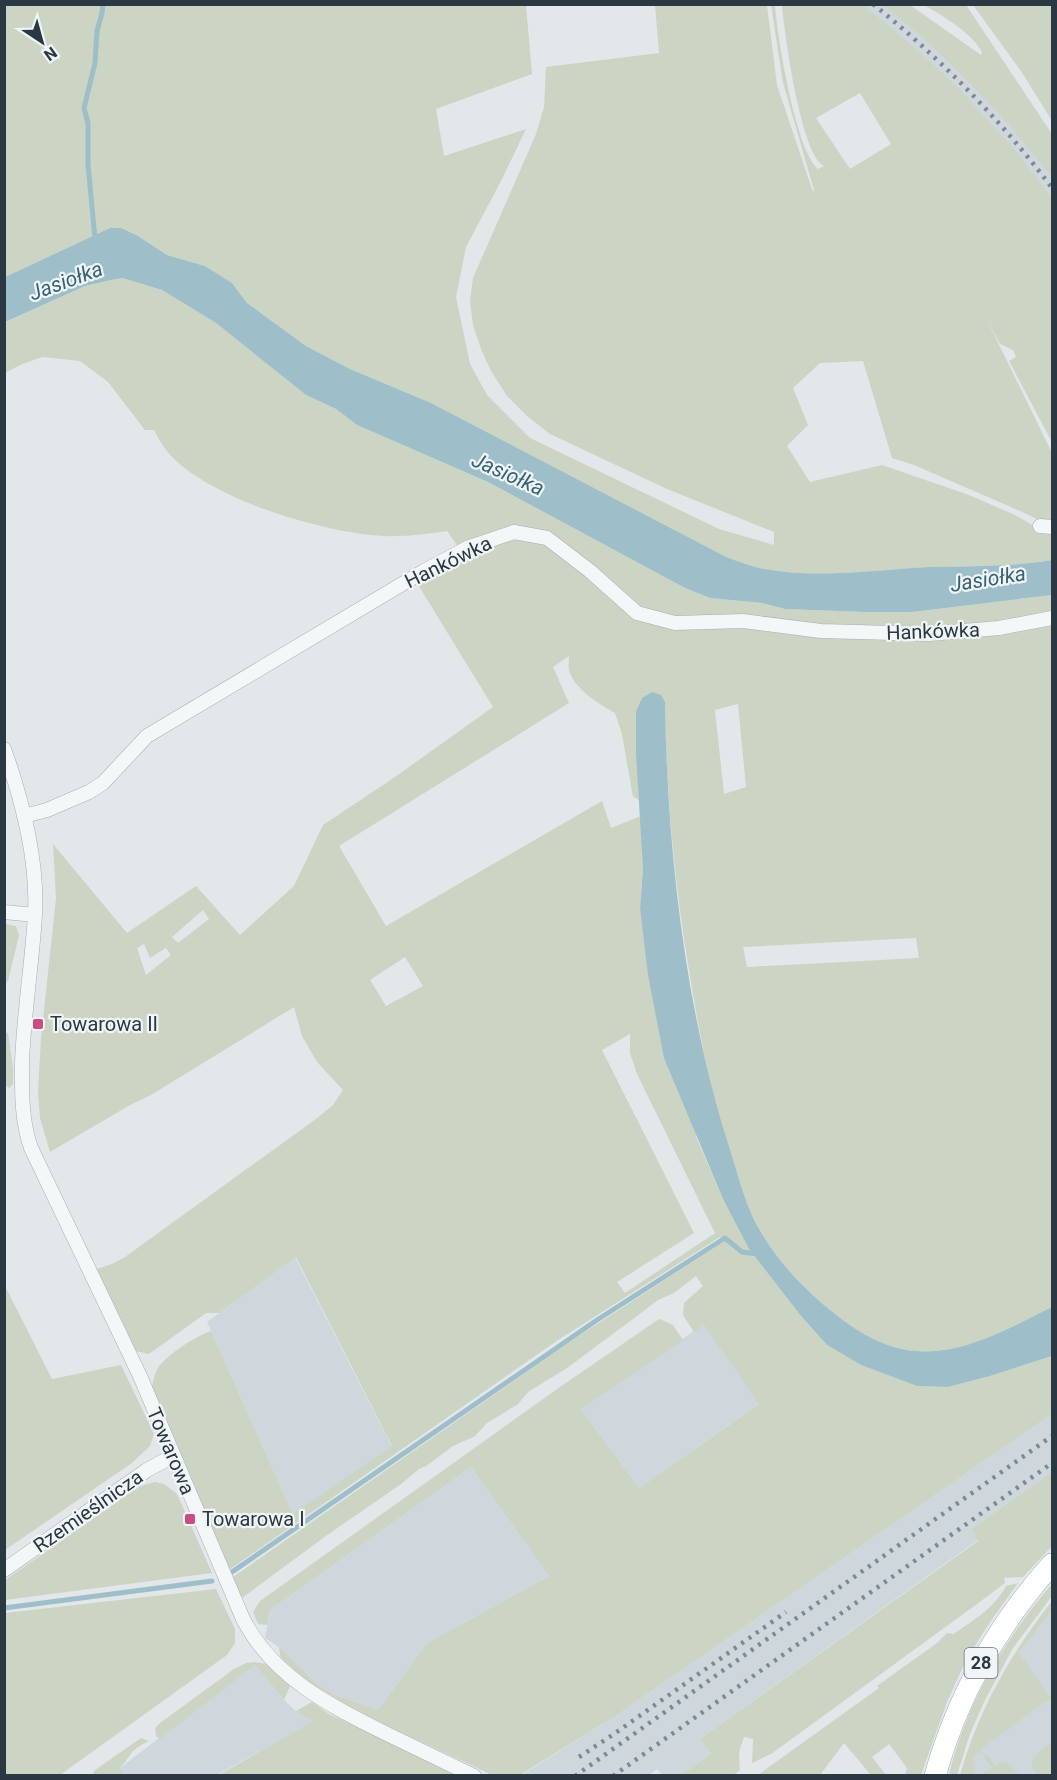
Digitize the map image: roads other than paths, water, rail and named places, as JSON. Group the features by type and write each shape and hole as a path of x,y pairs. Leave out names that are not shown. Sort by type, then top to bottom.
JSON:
{"main road":[{"name":"28","path":"935,1776 952,1726 982,1661 1026,1595 1053,1564"}],"street":[{"name":"Hankówka","path":"24,816 47,810 89,792 103,783 147,736 424,571 467,548 514,532 547,538 590,571 637,613 675,623 743,621 821,631 929,634 999,628 1053,618"},
{"name":"Towarowa","path":"4,749 24,816 34,873 35,915 24,1022 23,1120 31,1148 140,1376 243,1619 252,1635 274,1663 333,1708 474,1776"},
{"path":"4,912 35,915"},
{"name":"Rzemieślnicza","path":"4,1570 147,1470 173,1456"}],"water":[{"name":"Jasiołka","path":"110,228 121,228 167,255 205,266 232,283 247,303 306,346 350,369 431,403 728,557 755,567 776,571 820,574 1006,565 1052,560 1052,595 912,612 785,609 762,603 710,598 685,588 488,482 357,425 336,409 306,395 216,323 162,290 122,278 107,281 85,286 5,322 5,277"},
{"path":"652,692 661,695 665,702 670,814 681,929 701,1042 714,1097 740,1182 747,1204 762,1234 787,1269 817,1299 839,1317 875,1340 905,1350 952,1349 1004,1331 1052,1307 1052,1356 948,1387 917,1386 861,1365 827,1345 801,1316 749,1249 723,1199 664,1058 648,975 640,908 643,869 636,753 636,712 642,698"}],"waterway":[{"path":"95,239 88,164 88,123 84,108 95,63 97,31 103,4"},
{"path":"232,1572 597,1320 725,1238 742,1252 758,1254"},
{"path":"4,1608 212,1581"}],"railway":[{"path":"873,4 946,68 991,114 1052,188"},
{"path":"575,1776 1052,1436"},
{"path":"613,1776 1052,1463"},
{"path":"579,1757 786,1612"}],"place":[{"name":"Towarowa II","path":"38,1024"},
{"name":"Towarowa I","path":"190,1519"}]}
